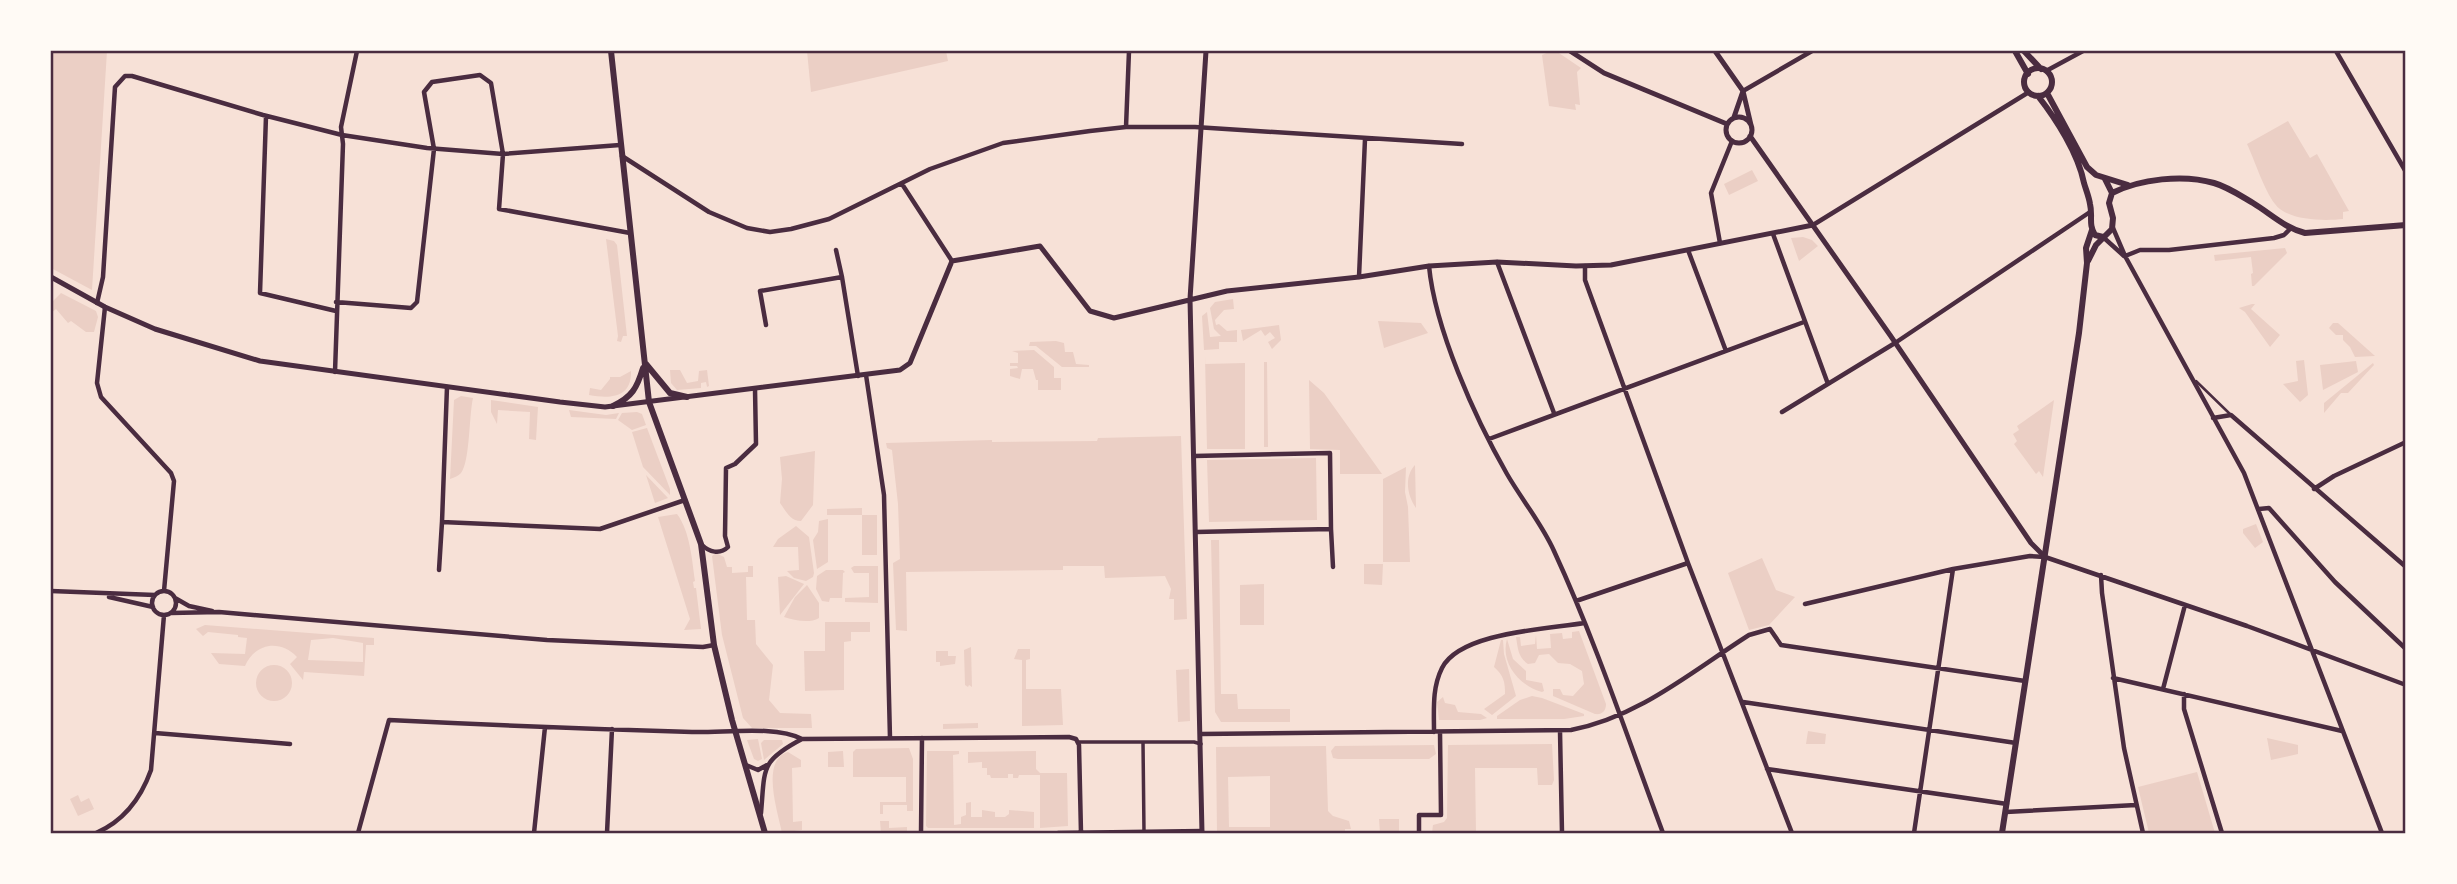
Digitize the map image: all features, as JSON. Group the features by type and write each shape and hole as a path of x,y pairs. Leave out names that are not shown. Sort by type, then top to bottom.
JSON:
{"main road":[{"path":"611,51 649,401 701,544 715,645 735,731 765,833"},
{"path":"2015,51 2028,74"},
{"path":"2024,51 2052,82 2047,93 2038,96"},
{"path":"2002,833 2045,557 2087,263 2086,248 2092,230 2085,185 2055,119 2038,96 2029,92 2025,85 2028,74 2033,70 2043,70"},
{"path":"2047,93 2082,159 2096,175 2128,185"},
{"path":"2085,185 2090,177 2096,175"},
{"path":"2087,263 2096,245 2109,234 2113,226 2109,203 2112,193 2104,178"},
{"path":"2112,193 2128,185 2171,179 2197,180 2217,183 2291,228 2305,233 2406,225"},
{"path":"2092,230 2095,235 2103,237"},
{"path":"645,362 670,393 687,397"},
{"path":"613,406 628,398 638,387 645,362"}],"street":[{"path":"335,373 341,127 357,51"},
{"path":"1126,127 1129,51"},
{"path":"1058,833 1202,832 1190,299 1206,51"},
{"path":"1570,51 1604,73 1727,124"},
{"path":"1715,51 1743,91 1751,125 1750,136 2031,543 2045,557"},
{"path":"1750,136 1740,143 1732,141 1726,132 1727,124 1734,117 1743,91 1812,51"},
{"path":"2043,70 2083,51"},
{"path":"2336,51 2406,172"},
{"path":"336,302 411,308 417,302 434,149 424,92 432,82 480,75 491,83 503,153 499,209 630,233"},
{"path":"97,303 103,277 115,87 125,76 342,135 434,149 503,153 620,145"},
{"path":"952,261 1040,246 1090,311 1114,318 1227,291 1359,277 1429,266 1497,262 1611,265 1813,225 2029,92"},
{"path":"266,116 260,293 336,311"},
{"path":"1734,117 1742,117 1751,125"},
{"path":"621,155 709,212 747,229 770,232 829,219 930,169 1003,144 1126,127 1202,128 1462,144"},
{"path":"1359,277 1365,139"},
{"path":"1720,243 1711,193 1732,141"},
{"path":"902,184 952,261"},
{"path":"1782,412 1895,343 2090,212"},
{"path":"2113,226 2125,256 2244,473 2382,833"},
{"path":"2125,256 2140,250 2169,250 2274,237 2284,235 2291,228"},
{"path":"1773,234 1828,385"},
{"path":"2103,237 2125,256"},
{"path":"836,250 884,495 890,738"},
{"path":"1688,250 1726,351"},
{"path":"51,277 105,307 158,330 260,361 560,402 613,406 900,370 910,363 952,261"},
{"path":"1497,262 1554,413"},
{"path":"1429,266 1432,291 1456,366 1506,473 1552,547 1576,601 1663,833"},
{"path":"1585,266 1585,279 1624,388 1792,833"},
{"path":"766,325 760,291 842,277"},
{"path":"105,307 97,383 101,397 171,473 174,481 164,591"},
{"path":"1489,439 1804,322"},
{"path":"439,570 447,387"},
{"path":"701,544 715,552 728,547 725,536 726,468 735,464 757,444 755,389"},
{"path":"2214,418 2231,415 2406,568"},
{"path":"2315,489 2334,476 2406,442"},
{"path":"1194,457 1330,453 1333,567"},
{"path":"442,522 600,529 685,500"},
{"path":"2259,509 2269,508 2335,582 2406,649"},
{"path":"1196,532 1331,529"},
{"path":"1805,604 1953,569 2030,556 2045,557 2311,649 2406,685"},
{"path":"1576,601 1688,563"},
{"path":"1914,833 1953,569"},
{"path":"2101,575 2124,748 2143,833"},
{"path":"51,591 156,595 164,591 188,606 219,612"},
{"path":"95,594 153,607 164,615 219,612 547,640 700,647 715,645"},
{"path":"153,607 156,595"},
{"path":"171,613 175,608 175,598"},
{"path":"2163,689 2185,605"},
{"path":"96,833 121,819 146,786 154,756 164,615"},
{"path":"1419,833 1419,815 1441,815 1434,691 1443,665 1459,651 1486,639 1584,623"},
{"path":"1200,734 1560,731 1593,726 1619,716 1749,635 1770,629 1781,645 2026,682"},
{"path":"2113,678 2343,731"},
{"path":"2183,694 2184,709 2222,833"},
{"path":"1743,702 2016,743"},
{"path":"358,833 388,720 723,733 780,732 803,739 1069,737 1078,741 1201,744"},
{"path":"534,833 545,727"},
{"path":"607,833 612,729"},
{"path":"1560,731 1562,833"},
{"path":"155,733 290,744"},
{"path":"921,833 922,738"},
{"path":"761,816 768,765 774,755 803,739"},
{"path":"1078,741 1081,833"},
{"path":"1143,742 1144,832"},
{"path":"746,765 758,770 768,765"},
{"path":"1767,769 1920,790 2006,808 2136,805"}],"lane":[{"path":"2192,378 2231,415"}],"shaded area":[{"path":"51,51 107,51 92,290 51,268"},
{"path":"807,51 946,51 948,61 811,92"},
{"path":"1556,51 1581,68 1577,72 1580,105 1575,104 1576,110 1549,106 1542,55"},
{"path":"2288,121 2310,158 2317,154 2349,211 2343,212 2343,219 2317,220 2297,217 2281,210 2271,198 2247,144"},
{"path":"1752,170 1758,181 1729,195 1724,184"},
{"path":"1803,237 1818,246 1799,261 1791,238"},
{"path":"606,239 617,245 627,336 623,336 621,342 617,341"},
{"path":"2285,248 2287,253 2254,286 2251,257 2215,261 2214,255"},
{"path":"61,293 96,311 98,317 94,332 86,332 71,321 68,323 56,309 51,313 51,303"},
{"path":"1233,299 1234,309 1224,310 1215,320 1216,325 1219,324 1227,331 1237,330 1237,342 1219,342 1219,349 1204,350 1202,316 1207,312 1210,337 1221,336 1214,329 1210,308 1215,302"},
{"path":"2255,304 2251,309 2280,335 2270,347 2245,312 2239,308"},
{"path":"1378,321 1421,323 1428,333 1384,348"},
{"path":"2333,323 2338,323 2375,356 2355,357 2343,340 2343,335 2336,335 2329,328"},
{"path":"1279,325 1281,340 1272,349 1268,342 1275,338 1270,332 1265,336 1261,330 1243,341 1241,330"},
{"path":"1030,342 1064,343 1065,352 1073,352 1076,364 1089,367 1062,367 1036,346 1029,346"},
{"path":"1034,350 1054,367 1054,378 1061,378 1061,390 1038,390 1038,380 1033,369 1022,369 1020,379 1010,376 1010,369 1018,368 1010,366 1010,363 1018,363 1018,353 1012,351"},
{"path":"2304,360 2308,395 2300,402 2283,384 2298,381 2296,361"},
{"path":"2356,361 2358,372 2323,390 2320,365"},
{"path":"1264,362 1267,362 1268,447 1264,447"},
{"path":"1245,363 1245,449 1207,449 1205,364"},
{"path":"2373,363 2348,393 2341,393 2324,413 2324,403"},
{"path":"670,370 680,370 687,383 698,381 699,371 707,370 709,386 707,387 706,382 701,383 701,388 677,390 671,383"},
{"path":"631,371 628,387 624,392 605,397 589,395 590,388 601,390 610,377 620,377"},
{"path":"1309,380 1324,393 1382,474 1340,474 1340,450 1310,449"},
{"path":"461,396 473,398 468,449 461,473 450,479 454,400"},
{"path":"491,400 538,407 536,440 529,439 530,412 498,410 497,424 491,412"},
{"path":"2054,400 2043,477 2039,471 2036,474 2014,444 2017,441 2013,434 2019,430 2017,426"},
{"path":"569,410 606,415 619,413 616,419 571,417"},
{"path":"622,413 642,414 646,425 632,430 618,420"},
{"path":"647,428 670,495 643,467 632,432"},
{"path":"1181,436 1187,619 1174,620 1174,599 1169,599 1171,589 1165,576 1105,578 1104,566 1063,566 1063,570 906,572 907,631 896,630 893,563 900,559 898,504 892,450 887,448 886,443 1097,441 1098,438"},
{"path":"815,451 813,505 801,521 797,521 780,503 780,457"},
{"path":"1316,458 1317,520 1209,522 1207,460"},
{"path":"1415,465 1416,508 1408,486 1409,475"},
{"path":"1406,467 1410,562 1383,562 1383,479"},
{"path":"646,475 668,498 655,503"},
{"path":"862,508 862,515 827,515 827,509"},
{"path":"677,514 690,546 701,629 684,630 690,619 658,517"},
{"path":"862,515 877,515 877,555 862,555"},
{"path":"828,519 828,562 817,569 813,540 818,532 819,521"},
{"path":"2256,524 2263,542 2255,548 2243,533 2243,529"},
{"path":"796,526 809,537 814,573 813,577 806,581 794,578 787,571 799,570 798,547 773,547 778,539"},
{"path":"1211,540 1219,540 1221,694 1237,694 1238,709 1290,709 1290,722 1221,722 1215,712"},
{"path":"716,553 724,557 727,567 732,567 732,573 748,572 748,566 753,566 753,577 746,577 747,620 755,620 756,644 773,665 769,700 780,713 811,714 812,728 752,728 743,718 722,635 712,556"},
{"path":"1762,558 1776,590 1795,597 1769,625 1749,630 1728,573"},
{"path":"1364,564 1383,564 1382,585 1364,584"},
{"path":"878,566 878,603 845,602 845,598 869,597 869,573 854,573 851,568"},
{"path":"826,570 845,572 842,598 822,601 816,589 817,576"},
{"path":"786,576 804,584 780,615 778,577"},
{"path":"1264,584 1264,625 1240,625 1240,585"},
{"path":"807,585 819,603 819,618 806,621 784,617 795,597"},
{"path":"825,622 870,622 870,632 851,632 851,641 844,642 844,690 805,691 804,651 825,651"},
{"path":"205,625 374,638 374,645 366,645 364,676 304,672 303,680 290,664 297,657 276,646 261,648 249,658 245,666 219,664 211,653 245,654 247,638 208,632 203,636 196,629","holes":["333,638 363,643 363,662 308,660 311,640"]},
{"path":"1579,631 1606,704 1600,714 1553,696 1553,689 1560,689 1563,695 1573,696 1584,684 1582,671 1570,664 1558,663 1549,654 1539,655 1535,663 1528,664 1522,659 1518,649 1516,637 1520,637 1521,646 1535,644 1536,635 1537,649 1551,648 1550,634 1562,633 1563,639 1572,638 1572,632"},
{"path":"1507,639 1513,659 1526,671 1526,680 1542,683 1544,691 1534,689 1513,672 1506,656"},
{"path":"1501,640 1516,696 1492,715 1484,709 1505,694 1503,679 1494,667"},
{"path":"971,647 972,687 968,687 965,685 964,650"},
{"path":"1018,649 1030,649 1030,659 1026,660 1026,689 1061,689 1063,725 1022,726 1022,660 1014,659"},
{"path":"936,651 948,651 948,656 956,656 955,664 940,666 940,662 936,662"},
{"path":"274,665 287,670 292,683 287,696 274,701 261,696 256,683 261,670"},
{"path":"1189,669 1190,721 1178,722 1176,670"},
{"path":"1532,696 1584,716 1564,719 1497,719 1497,716 1520,700"},
{"path":"1443,697 1445,703 1455,705 1458,712 1481,714 1487,718 1439,720 1437,702"},
{"path":"978,723 978,728 943,729 943,724"},
{"path":"1808,731 1826,734 1825,744 1806,744"},
{"path":"2267,738 2298,745 2298,754 2271,760"},
{"path":"758,739 762,759 758,761 754,759 747,740"},
{"path":"764,740 782,740 783,744 764,760 761,743"},
{"path":"1552,744 1552,785 1538,785 1537,768 1475,768 1476,833 1432,833 1433,825 1444,822 1447,818 1448,745"},
{"path":"1434,745 1436,754 1429,759 1338,759 1333,758 1331,751 1335,746"},
{"path":"1326,746 1328,811 1333,816 1349,821 1351,829 1345,829 1345,833 1217,833 1216,747","holes":["1270,776 1270,827 1229,827 1228,777"]},
{"path":"909,748 913,759 913,811 907,811 907,805 883,805 883,814 880,814 880,802 906,802 906,777 853,777 853,752 856,749"},
{"path":"843,751 844,767 828,767 828,752"},
{"path":"927,751 959,751 959,754 953,755 954,825 961,824 961,817 966,815 966,803 971,802 971,817 982,817 982,810 995,812 995,817 1005,817 1009,810 1034,812 1034,828 928,828"},
{"path":"1036,751 1036,769 1040,773 1067,773 1068,826 1040,828 1040,775 1019,775 1018,778 1013,778 1013,774 1008,774 1008,778 991,778 987,775 987,768 982,768 982,762 968,763 968,752"},
{"path":"788,752 801,760 801,767 792,768 793,822 802,821 802,830 782,833 773,776 780,757"},
{"path":"2197,772 2215,833 2149,833 2138,787"},
{"path":"78,795 81,802 89,798 94,809 78,816 70,799"},
{"path":"1379,819 1399,819 1399,833 1380,833"},
{"path":"880,821 889,821 889,828 907,827 907,833 881,833"}]}
